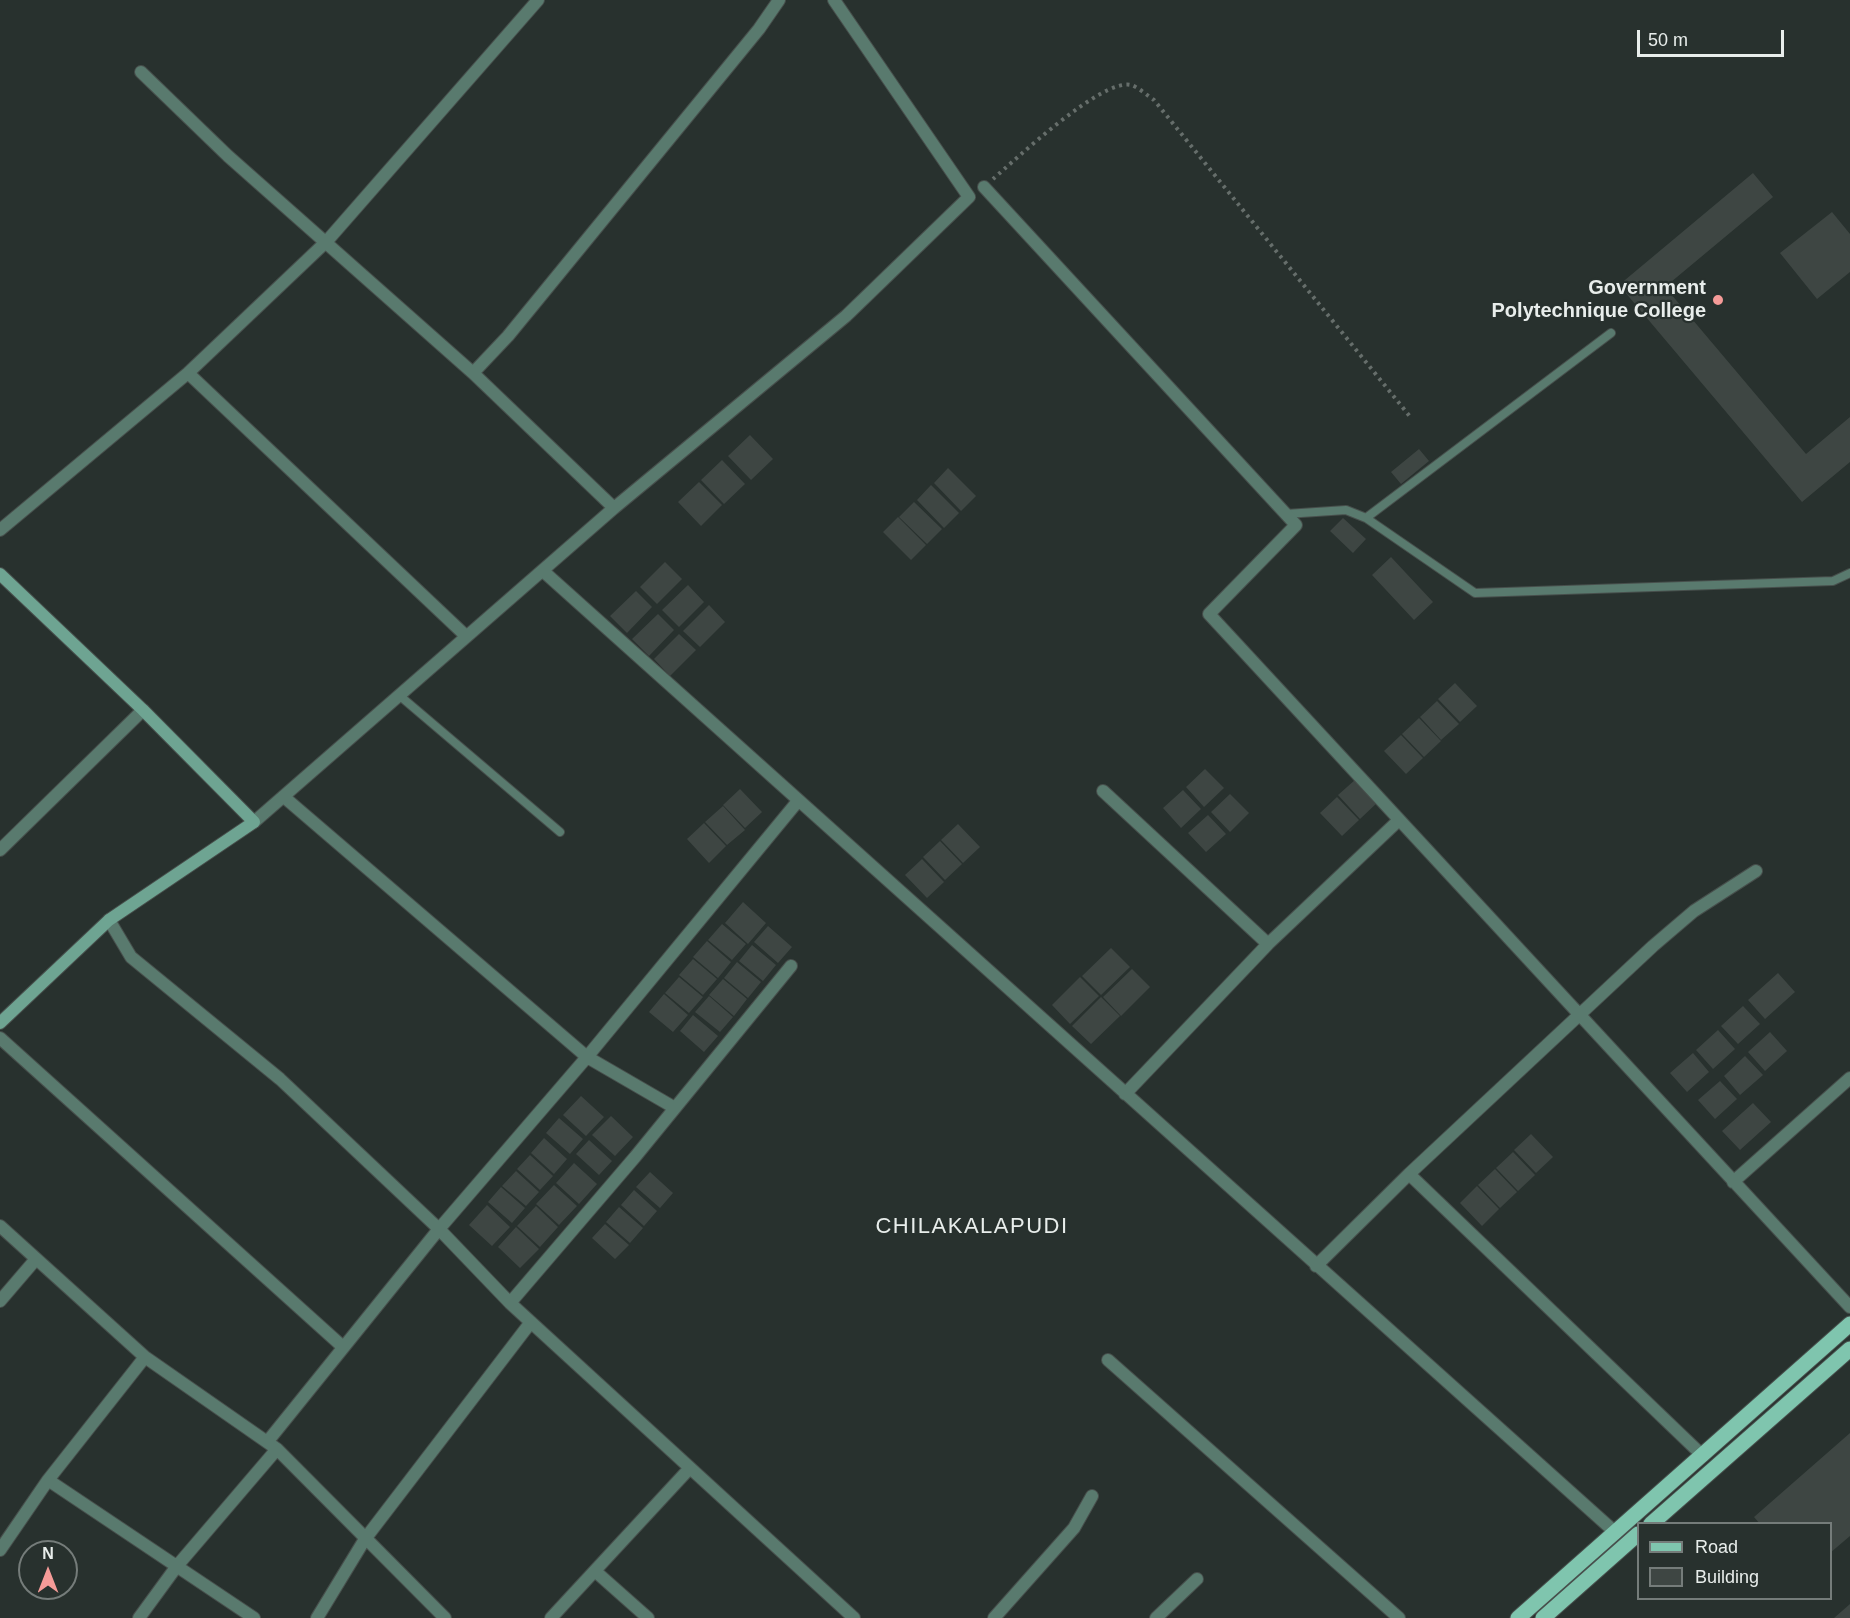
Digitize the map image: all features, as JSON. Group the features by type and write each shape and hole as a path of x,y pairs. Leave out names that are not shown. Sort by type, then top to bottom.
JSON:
{"main road":[{"path":"1518,1618 1617,1533 1850,1324"},
{"path":"1653,1522 1850,1349"},
{"path":"1543,1618 1637,1535"}],"street":[{"path":"0,530 188,373 327,241 538,0"},
{"path":"473,373 508,336 759,29 779,0"},
{"path":"0,1023 109,920 254,822 284,797 614,508 846,316 969,197 834,0"},
{"path":"141,72 228,156 327,241 473,373 614,508"},
{"path":"984,187 1296,525 1209,614 1850,1307"},
{"path":"188,373 466,636"},
{"path":"543,571 1316,1266 1617,1533"},
{"path":"0,574 143,710 254,822"},
{"path":"0,850 143,710"},
{"path":"1103,791 1268,944"},
{"path":"284,797 587,1057 675,1108"},
{"path":"139,1618 177,1566 273,1445 344,1347 439,1229 587,1057 798,801"},
{"path":"1125,1094 1268,944 1399,819"},
{"path":"1316,1266 1409,1174 1694,911 1756,871"},
{"path":"109,920 131,957 280,1079 439,1229 510,1303 854,1618"},
{"path":"510,1303 675,1108 791,966"},
{"path":"0,1038 344,1347"},
{"path":"1733,1182 1850,1078"},
{"path":"1409,1174 1703,1456"},
{"path":"0,1226 145,1357 273,1445 445,1618"},
{"path":"0,1301 36,1259"},
{"path":"317,1618 365,1539 531,1322"},
{"path":"0,1550 48,1480 145,1357"},
{"path":"1108,1360 1399,1618"},
{"path":"551,1618 689,1469"},
{"path":"48,1480 254,1618"},
{"path":"993,1618 1074,1528 1092,1496"},
{"path":"595,1571 648,1618"},
{"path":"1155,1618 1197,1579"}],"lane":[{"path":"1366,518 1611,333"},
{"path":"1287,514 1346,510 1366,518 1475,593 1833,581 1850,573"},
{"path":"400,696 560,832"}],"path":[{"path":"984,187 1042,136 1085,104 1111,87 1131,85 1154,100 1412,419"}],"building":[{"path":"1753,173 1773,197 1665,287 1806,454 1850,417 1850,462 1802,502 1619,285"},
{"path":"1832,212 1850,234 1850,272 1817,299 1780,253"},
{"path":"750,435 773,459 751,480 728,456"},
{"path":"1419,449 1429,461 1401,484 1391,472"},
{"path":"722,460 745,484 724,504 701,480"},
{"path":"948,468 976,496 961,511 934,483"},
{"path":"699,482 722,505 701,526 678,502"},
{"path":"931,485 959,513 944,528 917,500"},
{"path":"914,502 942,529 927,544 899,517"},
{"path":"898,517 926,545 911,560 883,532"},
{"path":"1343,518 1366,539 1353,553 1330,531"},
{"path":"1391,557 1433,602 1414,620 1372,575"},
{"path":"665,562 682,579 657,604 640,587"},
{"path":"688,585 704,602 679,627 662,610"},
{"path":"636,591 652,607 627,633 610,616"},
{"path":"709,605 725,622 700,647 683,631"},
{"path":"658,614 674,630 649,656 632,639"},
{"path":"679,634 696,650 670,676 654,659"},
{"path":"1455,683 1477,706 1460,722 1438,699"},
{"path":"1437,701 1459,724 1441,740 1420,717"},
{"path":"1419,718 1441,741 1424,757 1402,734"},
{"path":"1401,735 1423,758 1406,774 1384,751"},
{"path":"1205,769 1224,788 1204,807 1186,787"},
{"path":"1356,779 1378,802 1360,819 1338,795"},
{"path":"740,789 762,812 745,828 723,805"},
{"path":"1183,790 1201,809 1181,828 1163,808"},
{"path":"1230,794 1249,813 1230,832 1211,812"},
{"path":"1337,797 1359,820 1342,836 1320,813"},
{"path":"723,806 745,830 727,845 705,822"},
{"path":"1208,815 1226,834 1206,852 1188,833"},
{"path":"704,823 726,846 709,863 687,839"},
{"path":"958,824 980,847 963,863 941,840"},
{"path":"940,841 962,864 945,880 923,857"},
{"path":"922,859 944,882 927,898 905,875"},
{"path":"743,902 766,923 748,944 725,923"},
{"path":"722,924 746,944 732,960 708,940"},
{"path":"768,926 792,947 778,963 754,942"},
{"path":"707,941 731,962 718,978 693,957"},
{"path":"752,945 776,965 763,981 739,961"},
{"path":"1111,948 1130,967 1101,995 1082,976"},
{"path":"693,959 717,979 703,995 679,975"},
{"path":"737,962 761,982 748,998 724,978"},
{"path":"1132,969 1150,987 1121,1016 1103,997"},
{"path":"1778,973 1795,992 1765,1019 1748,1000"},
{"path":"679,977 703,997 689,1013 665,993"},
{"path":"1080,977 1099,996 1070,1024 1052,1005"},
{"path":"723,979 747,999 734,1016 709,995"},
{"path":"664,994 688,1015 673,1032 649,1012"},
{"path":"709,996 733,1017 720,1032 695,1012"},
{"path":"1101,997 1120,1016 1091,1044 1072,1026"},
{"path":"1743,1006 1760,1024 1738,1044 1721,1026"},
{"path":"693,1015 718,1036 704,1052 680,1031"},
{"path":"1718,1030 1735,1049 1713,1069 1696,1050"},
{"path":"1770,1032 1787,1051 1765,1071 1748,1052"},
{"path":"1693,1053 1709,1072 1687,1092 1670,1073"},
{"path":"1745,1056 1763,1075 1740,1095 1724,1076"},
{"path":"1720,1081 1737,1099 1715,1119 1698,1100"},
{"path":"581,1096 604,1117 586,1136 563,1115"},
{"path":"1753,1103 1771,1122 1740,1150 1722,1131"},
{"path":"611,1116 633,1137 615,1156 592,1135"},
{"path":"559,1118 583,1139 570,1154 546,1133"},
{"path":"1531,1134 1553,1157 1536,1173 1514,1150"},
{"path":"544,1138 567,1159 554,1174 531,1153"},
{"path":"589,1140 612,1161 599,1175 576,1154"},
{"path":"1513,1152 1535,1175 1518,1191 1496,1168"},
{"path":"530,1155 553,1176 540,1190 517,1169"},
{"path":"574,1163 597,1184 579,1204 556,1183"},
{"path":"1495,1169 1517,1192 1500,1208 1478,1185"},
{"path":"516,1171 539,1192 526,1206 502,1186"},
{"path":"650,1172 673,1193 660,1208 636,1187"},
{"path":"554,1185 577,1206 559,1225 536,1204"},
{"path":"1477,1186 1499,1209 1482,1226 1460,1203"},
{"path":"501,1187 525,1208 512,1223 488,1202"},
{"path":"634,1190 657,1211 644,1226 621,1205"},
{"path":"487,1205 510,1227 492,1246 469,1225"},
{"path":"536,1206 558,1227 540,1247 517,1226"},
{"path":"619,1207 643,1228 630,1243 606,1222"},
{"path":"605,1224 629,1245 615,1259 592,1238"},
{"path":"516,1227 539,1249 520,1268 498,1247"},
{"path":"1850,1433 1850,1536 1832,1551 1832,1522 1758,1522 1754,1517"},
{"path":"1850,1604 1850,1618 1834,1618"}],"place":[{"name":"Government Polytechnique College","path":"1718,300"}],"district":[{"name":"CHILAKALAPUDI","path":"972,1227"}]}
